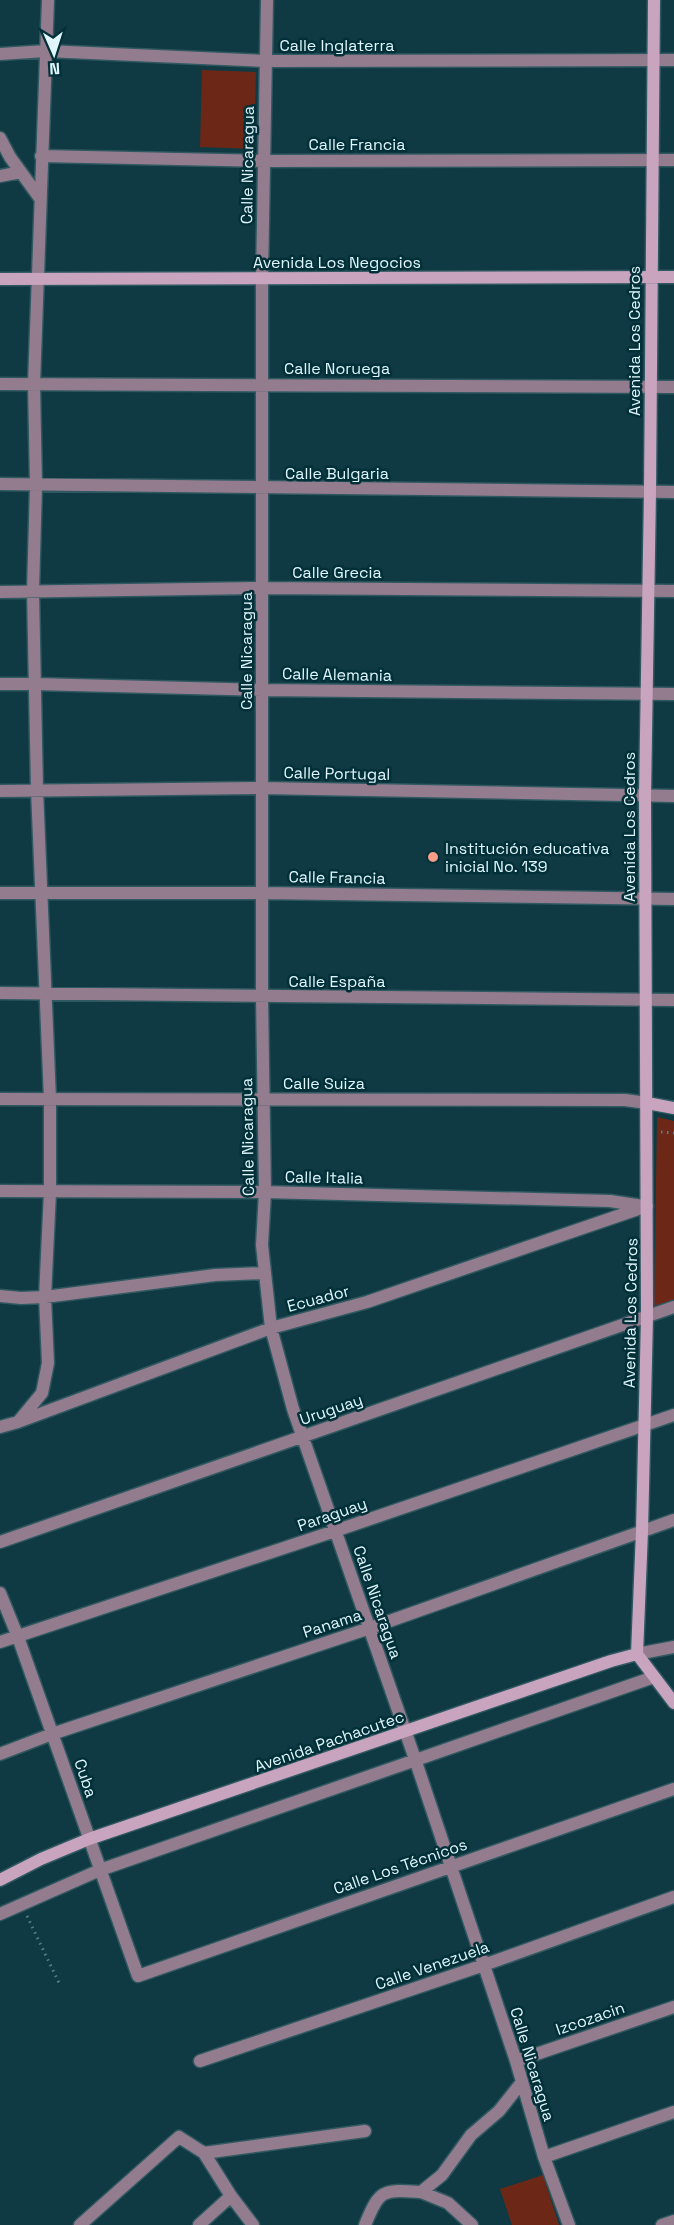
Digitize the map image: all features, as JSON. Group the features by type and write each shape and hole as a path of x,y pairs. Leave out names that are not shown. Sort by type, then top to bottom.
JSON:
{"street":[{"path":"18,1422 42,1393 48,1363 45,1297 50,1192 50,1099 37,790 33,591 36,485 34,384 39,197 48,0"},
{"name":"Calle Nicaragua","path":"267,0 262,279 262,997 265,1192 262,1245 271,1328 293,1409 451,1865 516,2061 544,2157 569,2225"},
{"name":"Avenida Los Cedros","path":"637,1654 647,1317 645,796 654,0"},
{"name":"Calle Inglaterra","path":"0,54 46,51 266,62 674,60"},
{"path":"0,138 10,158 39,197"},
{"name":"Calle Francia","path":"41,156 264,161 674,160"},
{"path":"0,176 21,172"},
{"name":"Avenida Los Negocios","path":"0,279 674,277"},
{"name":"Calle Noruega","path":"0,384 674,387"},
{"name":"Calle Bulgaria","path":"0,484 262,489 674,492"},
{"name":"Calle Grecia","path":"0,592 262,588 674,591"},
{"name":"Calle Alemania","path":"0,684 262,690 674,694"},
{"name":"Calle Portugal","path":"0,791 262,788 674,796"},
{"name":"Calle Francia","path":"0,893 262,893 674,898"},
{"name":"Calle España","path":"0,993 674,1000"},
{"name":"Calle Suiza","path":"0,1099 625,1100 647,1103"},
{"path":"647,1103 674,1108"},
{"name":"Calle Italia","path":"0,1191 265,1192 610,1201 647,1206"},
{"name":"Ecuador","path":"0,1427 271,1328 367,1302 647,1206"},
{"path":"0,1296 45,1297 215,1275 264,1273"},
{"name":"Uruguay","path":"0,1542 674,1307"},
{"name":"Paraguay","path":"0,1642 674,1415"},
{"name":"Panama","path":"0,1754 52,1734 370,1628 674,1520"},
{"name":"Cuba","path":"0,1593 18,1637 138,1976"},
{"name":"Avenida Pachacutec","path":"0,1880 41,1859 89,1839 611,1661 674,1647"},
{"path":"637,1654 674,1703"},
{"path":"0,1914 100,1870 654,1677"},
{"name":"Calle Los Técnicos","path":"138,1976 674,1789"},
{"name":"Calle Venezuela","path":"200,2061 484,1965 674,1897"},
{"name":"Izcozacin","path":"516,2061 674,2007"},
{"path":"421,2192 442,2175 471,2135 499,2111 522,2082"},
{"path":"544,2157 674,2112"},
{"path":"204,2153 365,2131"},
{"path":"80,2225 179,2137 204,2153 231,2196 253,2225"},
{"path":"365,2225 374,2203 383,2193 396,2191 421,2192 448,2203 472,2225"},
{"path":"199,2225 231,2196"},
{"path":"662,2225 674,2221"}],"path":[{"path":"21,1905 60,1985"}],"shaded area":[{"path":"202,70 256,72 254,149 200,147"},
{"path":"657,1117 674,1121 674,1300 654,1306"},
{"path":"543,2175 559,2225 512,2225 500,2189"}],"place":[{"name":"Institución educativa inicial No. 139","path":"433,857"}]}
